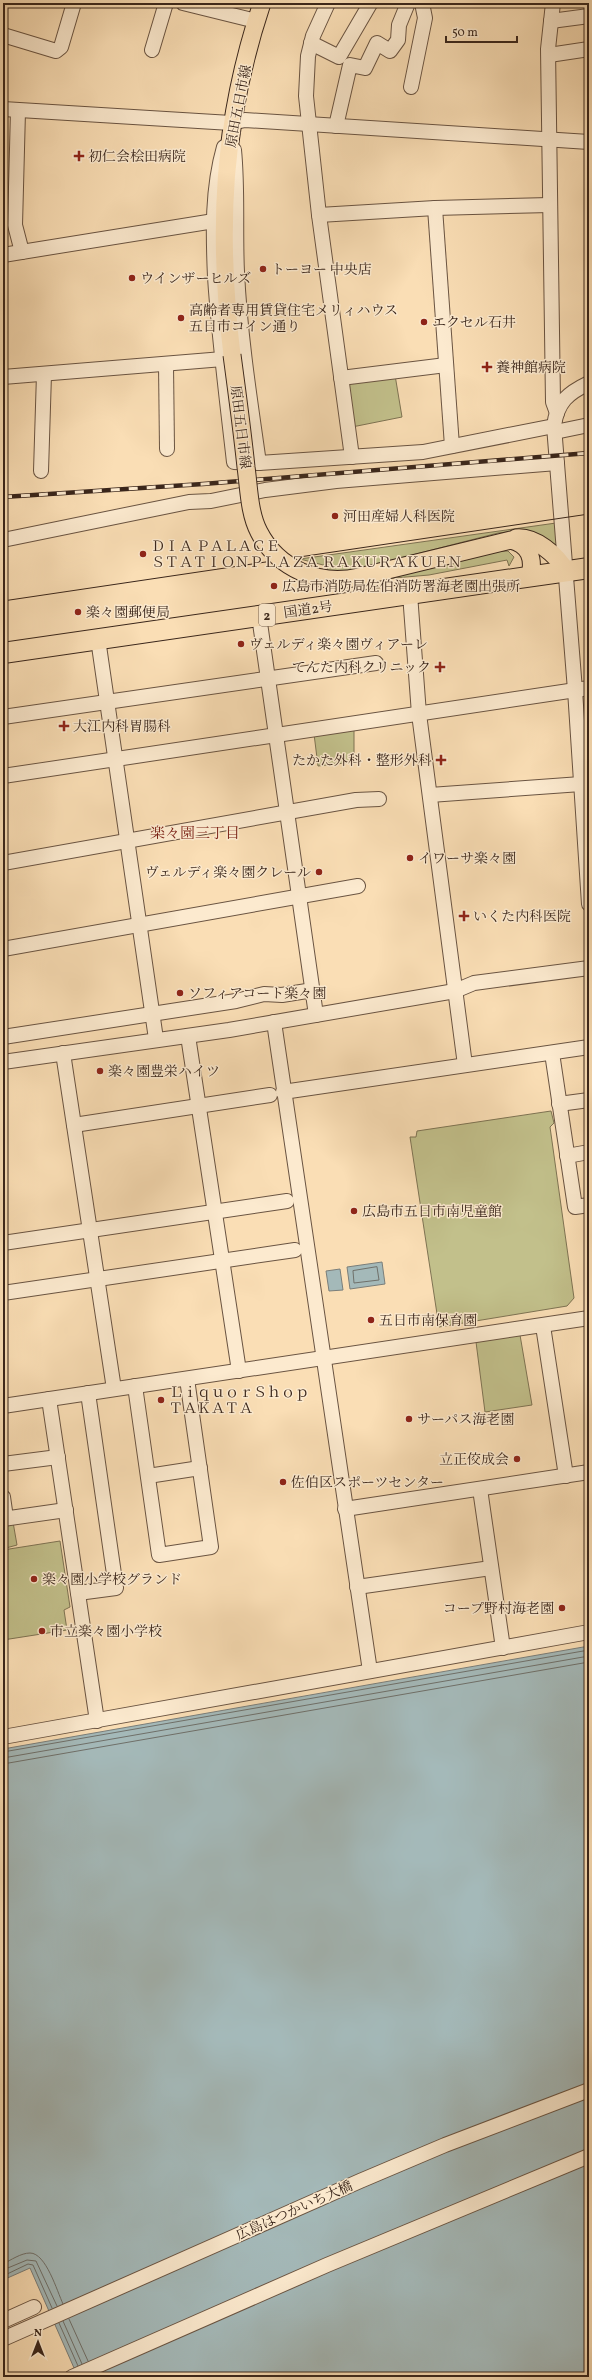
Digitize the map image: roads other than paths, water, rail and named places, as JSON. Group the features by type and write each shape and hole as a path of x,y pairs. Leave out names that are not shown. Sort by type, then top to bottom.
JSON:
{"highway":[{"name":"国道2号","path":"3,653 589,568"}],"main road":[{"name":"原田五日市線","path":"262,3 256,21 231,124 223,233 228,357 251,506 259,532 278,558 306,575 338,580 359,577 504,541 519,542 525,546 532,560 530,576"},
{"path":"504,541 521,538 535,541 558,561 566,571"}],"street":[{"path":"3,35 56,51 61,47 74,3"},
{"path":"152,50 166,3"},
{"path":"183,3 256,21"},
{"path":"328,3 312,43 306,76 308,124 352,457"},
{"path":"336,126 350,65 365,68 377,43 390,51 398,40 399,25 408,3"},
{"path":"411,87 425,18 422,3"},
{"path":"553,3 549,55 553,402 556,463 566,571 582,689 581,784 586,803 589,904"},
{"path":"312,43 339,57 370,4"},
{"path":"551,21 589,16"},
{"path":"549,55 589,49"},
{"path":"3,109 231,124 245,120 589,142"},
{"path":"18,111 15,225 22,252"},
{"path":"231,124 216,176 214,221 217,314 228,357 234,462 258,463 422,452 555,424 589,425"},
{"path":"231,124 237,179 237,272 242,341 258,463"},
{"path":"319,215 435,208 550,205"},
{"path":"435,208 452,446"},
{"path":"3,255 214,221"},
{"path":"3,377 166,365 228,357"},
{"path":"166,365 166,449"},
{"path":"341,378 446,365"},
{"path":"41,471 44,374"},
{"path":"555,424 559,405 567,396 589,383"},
{"path":"3,540 189,502 212,501 265,490 415,474 556,463"},
{"path":"410,594 419,714 465,1065"},
{"path":"259,616 316,1015"},
{"path":"98,639 156,1039"},
{"path":"3,717 376,663"},
{"path":"3,776 582,689"},
{"path":"430,795 581,784"},
{"path":"3,863 356,800 379,799"},
{"path":"3,949 358,886"},
{"path":"3,1062 156,1039 188,1036 455,991 474,983 589,968"},
{"path":"3,1037 236,1001 264,994 282,995 313,990"},
{"path":"274,1022 276,1094 323,1358 370,1671"},
{"path":"188,1036 239,1370"},
{"path":"74,1125 589,1047"},
{"path":"63,1053 114,1389"},
{"path":"552,1053 575,1207 589,1205"},
{"path":"559,1104 589,1100"},
{"path":"567,1156 589,1152"},
{"path":"3,1243 287,1201"},
{"path":"3,1293 295,1250"},
{"path":"3,1403 49,1399 187,1379 589,1318"},
{"path":"543,1326 566,1476"},
{"path":"135,1386 159,1555 211,1547 187,1379"},
{"path":"78,1593 116,1588 88,1393"},
{"path":"49,1399 97,1721"},
{"path":"3,1464 58,1456"},
{"path":"148,1476 200,1468"},
{"path":"345,1509 589,1472"},
{"path":"480,1489 503,1648"},
{"path":"3,1497 5,1518 66,1510"},
{"path":"357,1587 491,1568"},
{"path":"3,1737 589,1632"},
{"name":"広島はつかいち大橋","path":"3,2339 360,2181 445,2145 589,2090"},
{"path":"72,2377 327,2265 589,2156"},
{"path":"3,2321 34,2307"}],"water":[{"path":"382,1262 385,1284 350,1289 347,1267"},
{"path":"340,1269 343,1290 329,1291 326,1271"},
{"path":"589,1646 589,2377 78,2377 30,2268 3,2280 3,1749"}],"tram line":[{"path":"3,601 589,514"}],"railway":[{"path":"3,497 203,484 589,453"}],"place":[{"name":"初仁会桧田病院","path":"79,156"},
{"name":"トーヨー 中央店","path":"263,269"},
{"name":"ウインザーヒルズ","path":"132,278"},
{"name":"高齢者専用賃貸住宅メリィハウス 五日市コイン通り","path":"181,318"},
{"name":"エクセル石井","path":"424,322"},
{"name":"養神館病院","path":"487,367"},
{"name":"河田産婦人科医院","path":"335,516"},
{"name":"ＤＩＡ ＰＡＬＡＣＥ ＳＴＡＴＩＯＮＰＬＡＺＡ ＲＡＫＵＲＡＫＵＥＮ","path":"143,554"},
{"name":"広島市消防局佐伯消防署海老園出張所","path":"274,586"},
{"name":"楽々園郵便局","path":"78,612"},
{"name":"ヴェルディ楽々園ヴィアーレ","path":"241,644"},
{"name":"てんた内科クリニック","path":"440,667"},
{"name":"大江内科胃腸科","path":"64,726"},
{"name":"たかた外科・整形外科","path":"441,760"},
{"name":"イワーサ楽々園","path":"410,858"},
{"name":"ヴェルディ楽々園クレール","path":"319,872"},
{"name":"いくた内科医院","path":"464,916"},
{"name":"ソフィアコート楽々園","path":"180,993"},
{"name":"楽々園豊栄ハイツ","path":"100,1071"},
{"name":"広島市五日市南児童館","path":"354,1211"},
{"name":"五日市南保育園","path":"371,1320"},
{"name":"ＬｉｑｕｏｒＳｈｏｐ ＴＡＫＡＴＡ","path":"161,1400"},
{"name":"サーパス海老園","path":"409,1419"},
{"name":"立正佼成会","path":"517,1459"},
{"name":"佐伯区スポーツセンター","path":"283,1482"},
{"name":"楽々園小学校グランド","path":"34,1579"},
{"name":"コープ野村海老園","path":"562,1608"},
{"name":"市立楽々園小学校","path":"42,1631"}],"district":[{"name":"楽々園三丁目","path":"195,833"}]}
